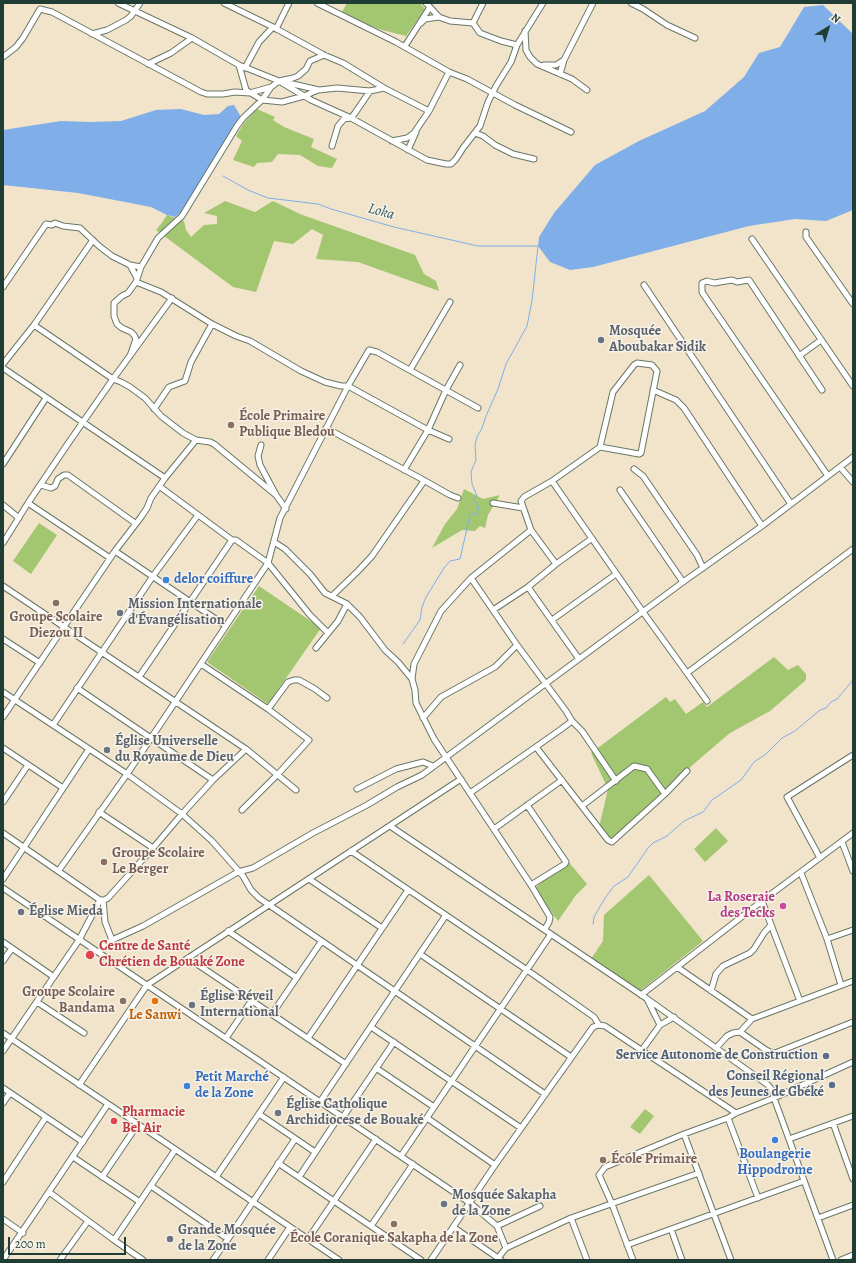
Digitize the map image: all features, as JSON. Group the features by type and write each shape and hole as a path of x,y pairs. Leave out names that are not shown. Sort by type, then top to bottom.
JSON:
{"street":[{"path":"118,3 192,38 245,68 279,81 319,90"},
{"path":"92,34 107,30 126,20 131,16 140,3"},
{"path":"224,3 275,28 324,55 343,63 384,88 429,111"},
{"path":"245,68 259,42 275,28 289,3"},
{"path":"317,3 405,46 419,56 449,72 467,79 571,132"},
{"path":"426,3 439,17 450,21 473,23"},
{"path":"473,23 483,3"},
{"path":"279,81 304,96 350,118 427,160 451,164 480,126 488,102 511,62 516,46 543,3"},
{"path":"560,74 564,60 593,3"},
{"path":"631,3 643,9 668,26 695,38"},
{"path":"405,46 430,7"},
{"path":"3,57 16,47 23,38 40,9 52,12 207,94 235,92 250,93 271,87"},
{"path":"418,25 425,19 439,17"},
{"path":"473,23 480,33 516,46"},
{"path":"525,30 526,50 537,64 572,79 587,90"},
{"path":"148,64 171,54 192,38"},
{"path":"130,356 136,339 134,335 117,324 113,307 116,300 128,292 158,238 182,216 236,126 262,100 271,87 279,81 298,76 306,70 310,61 324,55"},
{"path":"543,66 556,65 564,60"},
{"path":"239,65 246,90 262,100 282,102 319,90 337,88 370,91 384,88"},
{"path":"392,141 407,138 414,134 429,111 449,72"},
{"path":"332,146 335,131 338,126 344,119 350,118 355,114 370,91"},
{"path":"408,150 417,129"},
{"path":"475,133 483,136 495,145 513,154 534,159"},
{"path":"3,287 46,224 52,225 56,223 63,226 80,228 112,256 130,265 141,267"},
{"path":"806,232 806,237 853,304"},
{"path":"752,239 853,386"},
{"path":"3,364 34,325 93,240"},
{"path":"130,265 136,280 172,298 212,324 250,341 301,371 325,382 340,386 348,386 449,440"},
{"path":"822,390 749,280 737,282 732,280 714,283 707,281 702,284 702,292 828,476"},
{"path":"644,285 791,504"},
{"path":"3,543 28,503 113,379 172,298"},
{"path":"410,370 450,302"},
{"path":"154,409 169,387 185,381 191,362 212,324"},
{"path":"34,325 113,379 130,387 145,398 161,416 183,433 196,440 214,444 276,495"},
{"path":"799,356 822,340"},
{"path":"59,870 127,774 268,564 280,518 286,509 348,386 369,350 377,352 478,408"},
{"path":"556,564 532,530 521,501 524,497 552,481 600,447 612,392 634,365 637,363 652,365 657,371 641,453 639,454 600,447"},
{"path":"404,470 428,430 446,390 460,365"},
{"path":"3,368 165,478"},
{"path":"654,390 676,400 684,408 762,526"},
{"path":"3,464 46,398"},
{"path":"326,428 450,496 458,498"},
{"path":"3,717 110,558 147,508 151,498 159,486 196,440"},
{"path":"261,445 258,456 260,465 276,495 286,509"},
{"path":"99,952 112,940 143,926 238,872 253,868 278,855 313,833 422,774 446,758 683,582 762,526 853,457"},
{"path":"840,467 853,482"},
{"path":"634,469 643,476 698,555 703,568"},
{"path":"41,485 51,488 55,486 58,479 64,475 68,475 135,523"},
{"path":"332,596 372,556 424,481"},
{"path":"552,481 591,539 708,701"},
{"path":"159,486 232,540 236,540 268,564 310,615 328,633"},
{"path":"620,490 683,582"},
{"path":"28,503 110,558"},
{"path":"493,503 523,508"},
{"path":"3,505 19,518"},
{"path":"53,724 153,576 198,515"},
{"path":"532,530 471,578 441,611 414,664 412,679 416,703 446,758 531,885 550,917 545,929"},
{"path":"493,610 528,588 556,564 591,539"},
{"path":"139,677 232,540"},
{"path":"274,542 285,549 310,574 325,593 347,604 360,617 385,650 398,662 412,679"},
{"path":"687,673 853,549"},
{"path":"115,551 226,626"},
{"path":"552,620 616,574"},
{"path":"471,578 517,645 572,721 582,731 616,781"},
{"path":"3,586 246,749 296,790"},
{"path":"528,588 579,659"},
{"path":"316,648 338,621 347,604"},
{"path":"3,639 40,663"},
{"path":"423,718 441,697 495,667 517,645"},
{"path":"201,664 268,709 309,740 242,810"},
{"path":"268,709 288,682 294,680 299,680 327,698"},
{"path":"77,688 213,780"},
{"path":"3,692 127,774 182,814 212,841 243,876 254,894 321,942 545,1094"},
{"path":"470,792 572,721"},
{"path":"536,747 608,840 612,842 665,794 687,771"},
{"path":"3,748 63,788"},
{"path":"3,879 89,749"},
{"path":"3,1050 79,940 102,900 108,898 213,780 246,749"},
{"path":"820,858 786,797 853,755"},
{"path":"357,789 396,769 423,762 434,766"},
{"path":"3,802 28,765"},
{"path":"582,806 634,766 647,769 665,794"},
{"path":"80,1085 147,985 461,779"},
{"path":"494,829 562,780"},
{"path":"527,805 566,862 566,864 531,885"},
{"path":"99,812 153,848"},
{"path":"390,826 644,996 768,1085 772,1090 833,1260"},
{"path":"3,833 102,900 105,922 112,940"},
{"path":"644,996 677,967 762,900 853,834"},
{"path":"842,842 853,871"},
{"path":"351,851 594,1017 599,1025"},
{"path":"801,873 827,940 841,985"},
{"path":"309,879 382,928"},
{"path":"3,888 470,1203 497,1226 506,1248"},
{"path":"308,1038 408,890"},
{"path":"762,900 800,1002"},
{"path":"320,1102 446,915"},
{"path":"712,991 716,974 723,966 750,953 771,925"},
{"path":"827,940 853,930"},
{"path":"228,931 297,978"},
{"path":"401,1156 551,934"},
{"path":"3,942 54,977"},
{"path":"272,1014 321,942"},
{"path":"3,961 12,948"},
{"path":"420,954 571,1057"},
{"path":"188,958 346,1064"},
{"path":"677,967 752,1019"},
{"path":"717,1047 727,1036 740,1032 752,1019 853,981"},
{"path":"644,996 660,1024"},
{"path":"226,1038 252,1000"},
{"path":"37,1002 84,1033"},
{"path":"642,1050 660,1024 674,1017"},
{"path":"740,1032 766,1050 776,1053 853,1022"},
{"path":"431,1260 495,1165 593,1027 599,1025 605,1026 736,1113"},
{"path":"371,1027 521,1128"},
{"path":"3,1033 336,1259"},
{"path":"299,1177 315,1152 394,1042"},
{"path":"633,1260 612,1204 599,1175 605,1167 684,1134 728,1118 736,1113 774,1098 853,1062"},
{"path":"376,1068 434,1107"},
{"path":"216,1177 284,1077"},
{"path":"3,1088 83,1142"},
{"path":"3,1103 10,1093"},
{"path":"4,1260 108,1104"},
{"path":"259,1114 315,1152"},
{"path":"789,1139 853,1116"},
{"path":"3,1182 46,1117"},
{"path":"427,1118 495,1165"},
{"path":"728,1118 758,1198"},
{"path":"833,1123 851,1166 853,1179"},
{"path":"102,1177 138,1124"},
{"path":"684,1134 731,1260"},
{"path":"214,1259 295,1139"},
{"path":"308,1240 376,1139"},
{"path":"114,1240 175,1150"},
{"path":"73,1157 140,1202"},
{"path":"278,1163 422,1260"},
{"path":"371,1226 412,1164"},
{"path":"453,1227 500,1259 506,1248 571,1218 699,1173"},
{"path":"627,1245 804,1181"},
{"path":"151,1186 228,1239"},
{"path":"49,1192 143,1260"},
{"path":"497,1226 540,1206"},
{"path":"818,1218 853,1206"},
{"path":"571,1218 586,1260"},
{"path":"3,1219 23,1233"},
{"path":"62,1259 88,1221"},
{"path":"268,1260 290,1227"},
{"path":"671,1229 682,1260"},
{"path":"840,1260 853,1256"}],"green space":[{"path":"347,3 420,3 425,9 406,36 382,30 341,14"},
{"path":"257,109 275,117 273,120 284,127 314,139 311,147 337,159 332,168 318,166 300,155 278,154 272,162 257,163 254,167 233,160 242,141 236,136 244,123"},
{"path":"225,201 255,212 273,201 300,214 415,255 424,274 436,281 439,291 358,262 316,259 323,235 312,229 293,244 274,241 256,292 233,287 156,230 167,215 184,221 186,230 191,237 204,225 217,224 217,216 204,213"},
{"path":"464,489 483,499 500,495 488,515 485,528 480,526 475,531 462,530 432,548 445,524 457,509"},
{"path":"39,523 57,535 31,574 13,561"},
{"path":"259,586 321,628 268,704 207,662"},
{"path":"774,657 788,670 798,665 806,674 806,680 770,711 730,733 607,843 598,832 608,789 591,753 666,697 670,702 675,699 686,714 703,702 707,707"},
{"path":"716,828 728,841 705,862 694,849"},
{"path":"567,860 587,884 576,895 558,921 534,889"},
{"path":"649,875 703,941 641,990 637,995 589,962 603,941 604,915"},
{"path":"645,1109 654,1116 640,1134 630,1127"}],"water":[{"path":"823,5 853,34 853,210 826,221 795,219 749,226 593,267 570,270 550,262 538,246 539,237 554,213 595,165 639,141 705,111 744,77 759,53 780,47 804,7"},
{"path":"234,105 241,117 233,127 183,211 175,217 167,215 151,207 78,193 3,185 3,130 61,121 121,121 156,110 181,109 204,115 219,114 228,106"}],"waterway":[{"name":"Loka","path":"223,176 248,190 268,198 318,204 394,227 478,246 538,246 532,301 527,326 506,364 498,389 475,445 476,460 471,472 472,484 477,496 473,499 479,507 477,513 470,515 460,559 450,561 444,568 426,597 422,607 420,620 403,644"},
{"path":"593,924 594,917 605,898 614,886 628,877 653,843 667,836 684,821 703,812 712,800 741,780 754,762 766,754 782,738 795,731 820,710 826,708 831,702 837,699 853,680"}],"place":[{"name":"Mosquée Aboubakar Sidik","path":"601,340"},
{"name":"École Primaire Publique Bledou","path":"231,425"},
{"name":"delor coiffure","path":"166,580"},
{"name":"Groupe Scolaire Diezou II","path":"56,603"},
{"name":"Mission Internationale d'Évangélisation","path":"120,613"},
{"name":"Église Universelle du Royaume de Dieu","path":"107,750"},
{"name":"Groupe Scolaire Le Berger","path":"104,862"},
{"name":"La Roseraie des Tecks","path":"783,906"},
{"name":"Église Mieda","path":"21,912"},
{"name":"Centre de Santé Chrétien de Bouaké Zone","path":"90,955"},
{"name":"Groupe Scolaire Bandama","path":"123,1001"},
{"name":"Le Sanwi","path":"155,1001"},
{"name":"Église Réveil International","path":"192,1005"},
{"name":"Service Autonome de Construction","path":"826,1056"},
{"name":"Conseil Régional des Jeunes de Gbéké","path":"832,1085"},
{"name":"Petit Marché de la Zone","path":"187,1086"},
{"name":"Église Catholique Archidiocese de Bouaké","path":"278,1113"},
{"name":"Pharmacie Bel Air","path":"114,1121"},
{"name":"Boulangerie Hippodrome","path":"775,1140"},
{"name":"École Primaire","path":"603,1160"},
{"name":"Mosquée Sakapha de la Zone","path":"444,1204"},
{"name":"École Coranique Sakapha de la Zone","path":"394,1224"},
{"name":"Grande Mosquée de la Zone","path":"170,1239"}]}
